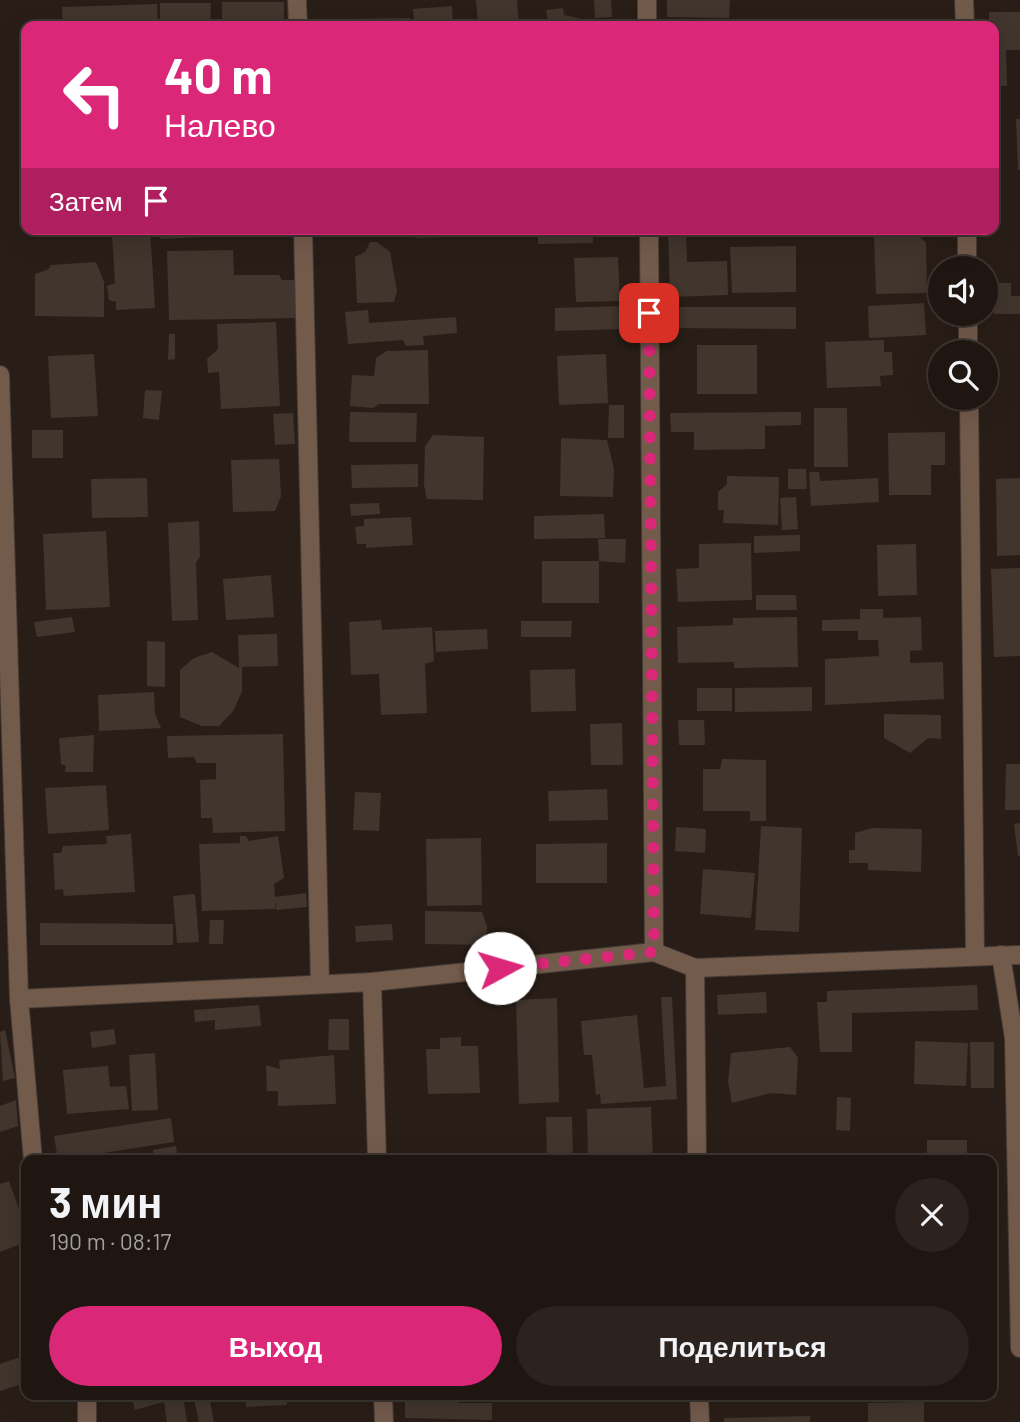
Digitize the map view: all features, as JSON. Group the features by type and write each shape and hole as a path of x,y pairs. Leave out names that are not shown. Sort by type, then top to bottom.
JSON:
{"street":[{"path":"297,0 298,21"},
{"path":"647,0 647,21"},
{"path":"964,0 965,21"},
{"path":"303,235 320,983"},
{"path":"649,235 654,952"},
{"path":"967,235 967,256"},
{"path":"0,375 19,999 33,1155"},
{"path":"969,410 975,956"},
{"path":"19,999 372,982 654,952 695,968 1020,956"},
{"path":"1002,955 1014,1038 1020,1348"},
{"path":"695,968 697,1155"},
{"path":"372,982 377,1155"},
{"path":"87,1400 87,1422"},
{"path":"383,1400 384,1422"},
{"path":"699,1400 700,1422"}],"building":[{"path":"476,0 517,0 519,21 478,21"},
{"path":"594,0 611,0 612,17 595,18"},
{"path":"667,0 730,0 729,18 667,17"},
{"path":"222,2 284,2 284,21 222,21"},
{"path":"160,3 211,3 210,21 160,21"},
{"path":"157,4 158,21 63,21 62,7"},
{"path":"452,6 453,21 414,21 413,9"},
{"path":"563,8 564,15 590,21 548,21 546,10"},
{"path":"989,12 1020,12 1020,50 1006,50 1007,86 999,86 999,21 989,21"},
{"path":"410,18 410,21 345,21"},
{"path":"1016,119 1020,119 1020,170 1018,170"},
{"path":"112,235 150,235 155,308 116,310 116,302 109,300 107,286 115,283"},
{"path":"160,235 245,235 160,239"},
{"path":"415,235 443,235 443,237 415,238"},
{"path":"538,235 593,235 593,243 538,244"},
{"path":"668,235 686,235 687,262 727,261 728,295 670,297"},
{"path":"918,235 926,243 927,293 876,294 874,237"},
{"path":"370,242 377,242 390,252 397,291 394,302 357,303 355,257 365,252"},
{"path":"796,246 796,292 732,293 730,247"},
{"path":"233,250 234,275 279,275 282,280 296,280 297,318 169,320 167,251"},
{"path":"618,257 620,301 576,302 574,258"},
{"path":"96,262 104,282 104,317 35,316 35,274 49,269 50,265"},
{"path":"998,283 1011,283 1011,296 1020,296 1020,314 998,314"},
{"path":"924,303 926,335 869,338 868,306"},
{"path":"622,306 623,329 555,331 555,308"},
{"path":"669,307 796,307 796,329 670,328"},
{"path":"368,310 369,323 456,317 457,333 423,336 424,345 406,346 403,340 348,344 345,312"},
{"path":"276,322 280,406 221,409 219,372 208,373 207,359 218,349 217,324"},
{"path":"169,334 175,334 175,359 168,360"},
{"path":"884,340 884,352 892,352 893,375 880,376 881,386 827,388 825,342"},
{"path":"697,345 757,345 757,394 697,394"},
{"path":"428,350 429,404 379,404 373,408 350,406 352,375 374,376 376,358 387,351"},
{"path":"94,354 98,416 51,418 48,356"},
{"path":"606,354 608,403 559,405 557,356"},
{"path":"145,390 162,391 159,420 143,418"},
{"path":"609,405 624,405 624,438 608,438"},
{"path":"814,408 847,408 848,467 814,467"},
{"path":"350,412 417,413 416,442 349,442"},
{"path":"801,412 801,425 765,426 765,449 694,450 694,432 671,432 670,413"},
{"path":"293,413 295,444 275,445 273,414"},
{"path":"32,430 63,430 63,458 32,458"},
{"path":"945,432 945,465 931,465 931,495 889,495 888,433"},
{"path":"433,435 484,437 483,500 427,499 424,485 425,446"},
{"path":"561,438 607,440 614,469 613,497 560,496"},
{"path":"279,459 281,496 275,511 233,512 231,460"},
{"path":"418,464 418,487 352,488 351,465"},
{"path":"788,469 806,469 807,489 788,489"},
{"path":"809,472 819,472 820,481 878,478 879,502 811,506"},
{"path":"727,476 779,477 778,525 723,523 724,510 718,510 718,492 727,484"},
{"path":"147,478 148,517 92,518 91,479"},
{"path":"1020,478 1020,555 997,556 996,479"},
{"path":"796,497 798,529 782,530 780,498"},
{"path":"379,503 380,514 351,516 350,504"},
{"path":"604,514 605,538 534,539 534,516"},
{"path":"411,517 413,545 366,548 366,544 357,544 355,527 364,526 364,519"},
{"path":"199,521 200,557 196,562 198,620 172,621 168,523"},
{"path":"106,531 110,607 46,610 43,534"},
{"path":"800,535 800,551 754,553 754,536"},
{"path":"598,539 626,539 625,563 599,561"},
{"path":"751,543 752,600 678,602 676,569 699,568 699,544"},
{"path":"916,544 917,595 878,596 877,545"},
{"path":"542,561 599,561 599,603 542,603"},
{"path":"1020,568 1020,656 994,657 991,569"},
{"path":"271,575 274,617 226,620 223,579"},
{"path":"756,595 796,595 797,610 756,610"},
{"path":"860,609 883,609 883,618 921,617 922,650 910,651 910,663 943,662 944,699 825,705 825,659 879,656 878,640 858,640 858,631 822,631 822,620 860,619"},
{"path":"72,617 75,632 37,637 34,622"},
{"path":"797,617 798,667 734,668 734,662 678,663 677,627 733,625 733,618"},
{"path":"381,620 382,630 432,627 434,661 425,664 427,713 381,715 379,674 351,675 349,622"},
{"path":"521,621 572,621 571,637 521,637"},
{"path":"487,629 488,649 436,652 435,631"},
{"path":"277,634 278,666 242,667 242,691 234,710 219,726 202,726 180,717 180,670 194,658 212,652 239,668 238,635"},
{"path":"147,641 165,642 165,687 147,686"},
{"path":"575,669 576,711 531,712 530,670"},
{"path":"812,687 812,711 735,712 735,688"},
{"path":"697,688 732,688 732,711 697,711"},
{"path":"154,692 155,714 161,728 99,731 98,695"},
{"path":"884,714 941,715 941,739 928,738 910,753 884,738"},
{"path":"678,720 704,720 705,745 679,745"},
{"path":"622,723 623,765 591,765 590,724"},
{"path":"283,734 285,831 213,833 212,818 201,818 200,780 216,779 216,763 197,763 194,757 168,758 167,736"},
{"path":"94,735 93,772 65,772 66,766 61,764 59,738"},
{"path":"722,759 766,760 766,821 750,821 750,811 703,811 703,769 720,769"},
{"path":"1006,764 1020,764 1020,810 1005,810"},
{"path":"106,785 109,830 48,834 45,788"},
{"path":"607,789 608,820 549,821 548,791"},
{"path":"355,792 381,793 379,831 353,830"},
{"path":"1020,823 1020,856 1018,856 1014,824"},
{"path":"761,826 802,828 799,932 755,930"},
{"path":"676,827 706,829 705,853 675,851"},
{"path":"872,828 922,829 921,872 868,870 868,863 849,863 849,850 855,850 855,833"},
{"path":"131,834 135,892 64,896 63,889 55,890 53,853 61,853 63,846 107,844 106,836"},
{"path":"240,836 246,836 249,841 278,836 284,878 274,884 275,897 306,893 307,907 276,910 275,900 275,909 202,911 199,844 240,843"},
{"path":"481,838 482,905 427,906 426,839"},
{"path":"607,843 607,883 536,883 536,844"},
{"path":"703,869 755,873 751,918 700,914"},
{"path":"195,894 199,942 177,943 173,896"},
{"path":"425,911 482,912 487,926 487,945 425,944"},
{"path":"210,920 224,920 223,944 209,944"},
{"path":"40,923 173,924 173,945 40,945"},
{"path":"392,924 393,940 356,942 355,926"},
{"path":"977,985 978,1010 852,1013 852,1052 820,1052 817,1002 827,1002 827,991"},
{"path":"766,992 767,1013 718,1015 717,995"},
{"path":"661,997 672,997 677,1099 601,1104 600,1094 596,1095 592,1055 584,1055 581,1021 637,1015 644,1088 666,1086"},
{"path":"557,998 559,1102 519,1104 516,1000"},
{"path":"259,1005 261,1026 215,1030 215,1020 195,1022 194,1010"},
{"path":"329,1019 349,1019 349,1050 328,1050"},
{"path":"114,1029 116,1044 92,1048 90,1032"},
{"path":"5,1030 15,1078 3,1081 0,1032"},
{"path":"461,1037 461,1046 478,1046 480,1093 428,1094 426,1049 440,1049 440,1038"},
{"path":"915,1041 968,1043 966,1086 914,1084"},
{"path":"970,1042 994,1042 994,1088 971,1088"},
{"path":"790,1047 798,1058 796,1095 771,1093 732,1103 728,1082 731,1053"},
{"path":"155,1053 158,1110 132,1111 129,1055"},
{"path":"334,1055 336,1104 278,1106 278,1091 267,1091 266,1065 280,1069 279,1060"},
{"path":"108,1066 110,1087 126,1086 129,1109 67,1114 63,1070"},
{"path":"837,1097 851,1098 850,1131 836,1130"},
{"path":"16,1100 18,1126 0,1132 0,1106"},
{"path":"651,1107 653,1155 588,1155 587,1109"},
{"path":"546,1117 572,1117 573,1155 547,1155"},
{"path":"171,1118 174,1142 90,1155 57,1155 54,1136"},
{"path":"927,1140 967,1140 967,1155 927,1155"},
{"path":"176,1146 177,1155 154,1155 153,1150"},
{"path":"9,1181 21,1214 21,1244 0,1252 0,1184"},
{"path":"21,1357 21,1384 0,1391 0,1364"},
{"path":"132,1400 184,1400 187,1422 167,1422 164,1402 135,1410"},
{"path":"194,1400 210,1400 214,1422 199,1422"},
{"path":"245,1400 286,1400 287,1405 246,1407"},
{"path":"405,1400 492,1403 492,1420 405,1418"},
{"path":"775,1400 830,1400 775,1402"},
{"path":"924,1402 924,1422 868,1422 868,1403"},
{"path":"810,1416 810,1422 724,1422 724,1418"}],"route":[{"path":"500,968 654,952 649,313"}]}
